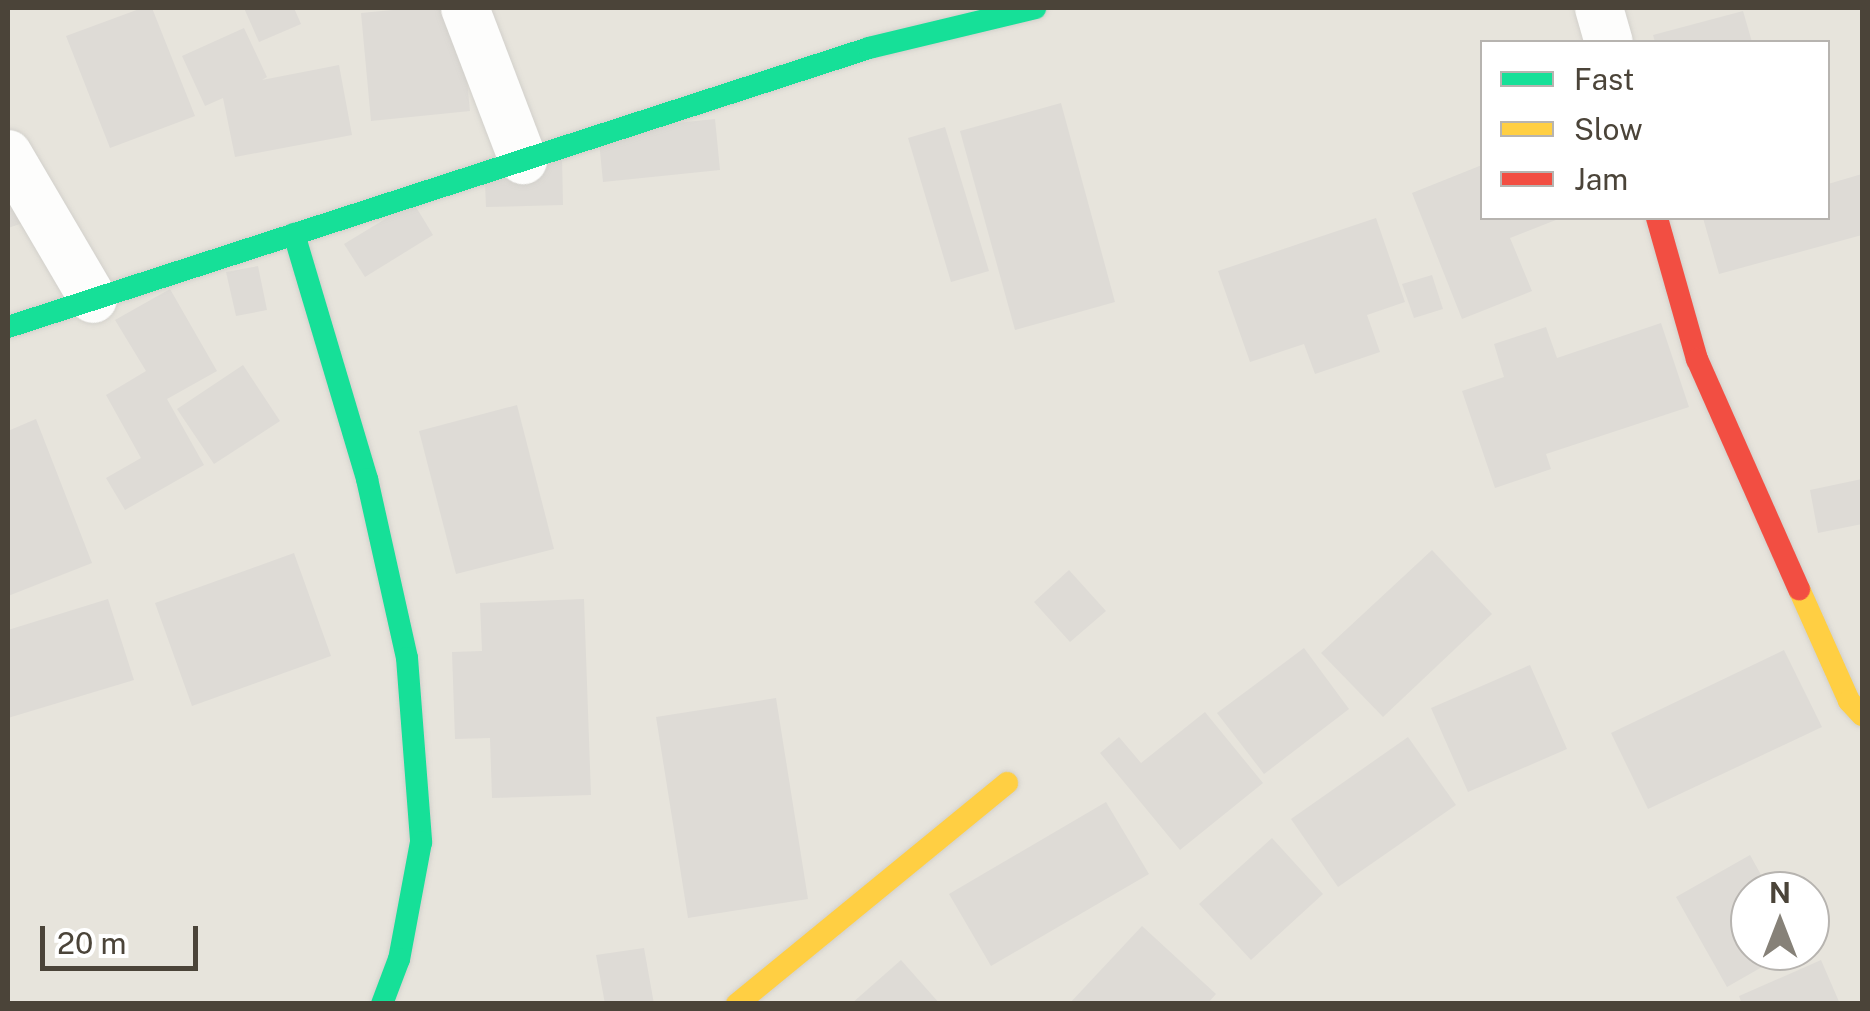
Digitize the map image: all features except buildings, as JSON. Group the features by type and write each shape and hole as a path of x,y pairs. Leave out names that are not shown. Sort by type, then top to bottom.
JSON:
{"street":[{"path":"465,8 523,160"},
{"path":"8,327 869,48 1035,8"},
{"path":"1599,8 1608,40"},
{"path":"8,154 93,299"},
{"path":"1658,220 1697,359 1849,700 1862,715"},
{"path":"294,234 367,479 407,658 421,842 400,959 382,1004"},
{"path":"736,1004 1006,784"}],"shaded area":[{"path":"8,8 1862,8 1862,1003 8,1003"}],"traffic: fast":[{"path":"8,327 869,48 1035,8"},
{"path":"294,234 367,479 407,658 421,842 399,959 382,1004"}],"traffic: slow":[{"path":"1799,589 1849,701 1862,715"},
{"path":"737,1004 1007,783"}],"traffic: jam":[{"path":"1658,220 1697,359 1799,589"}]}
